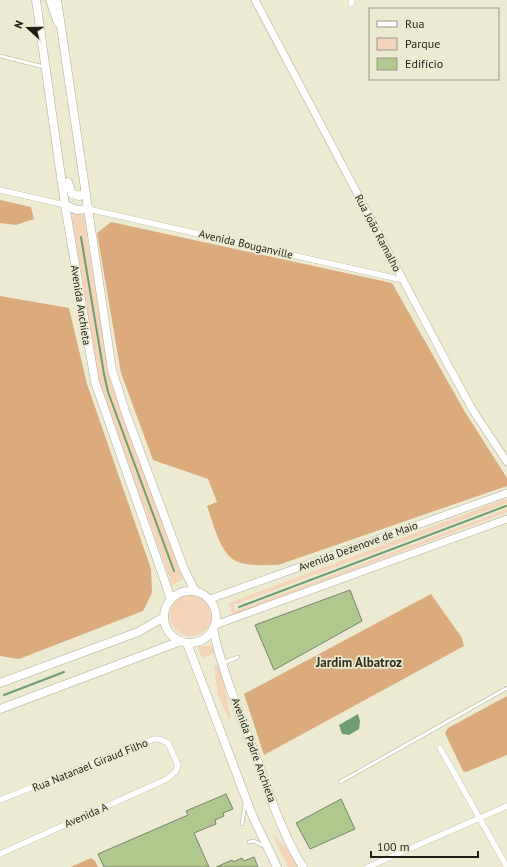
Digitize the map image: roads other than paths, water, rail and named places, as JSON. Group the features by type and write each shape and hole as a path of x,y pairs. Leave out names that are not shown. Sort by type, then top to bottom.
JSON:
{"main road":[{"name":"Avenida Anchieta","path":"36,0 44,67 65,205 95,382 171,599"},
{"path":"50,0 51,9 61,29"},
{"name":"Avenida Anchieta","path":"57,0 112,370 116,387 184,568 195,590"},
{"path":"58,154 64,163 72,194 80,196 85,192"},
{"path":"65,205 77,210 88,209"},
{"path":"0,709 184,642 202,640 214,627 216,611 210,599 203,594 195,590 182,592 171,599 165,611 165,624 171,634 184,642 246,799 277,867"},
{"path":"0,683 138,632 164,618"},
{"name":"Avenida Padre Anchieta","path":"214,627 223,663 238,708 281,824 290,847 303,867"}],"street":[{"name":"Rua João Ramalho","path":"255,0 472,409 507,462"},
{"path":"0,190 65,205"},
{"name":"Avenida Bouganville","path":"88,209 403,280"},
{"name":"Avenida Dezenove de Maio","path":"210,599 507,493"},
{"path":"214,627 507,519"},
{"name":"Rua Natanael Giraud Filho","path":"0,800 154,739 159,739 168,743 178,766 173,776"},
{"path":"440,748 507,867"},
{"name":"Avenida A","path":"0,854 173,776"},
{"path":"368,867 507,806"}],"lane":[{"path":"0,56 44,67"},
{"path":"223,663 238,657"},
{"path":"340,782 507,688"},
{"path":"242,824 246,799"},
{"path":"249,842 254,841 267,847"}],"waterway":[{"path":"81,237 108,392 174,571"},
{"path":"239,607 506,506"},
{"path":"4,695 64,672"}],"district":[{"name":"Jardim Albatroz","path":"359,662"}]}
